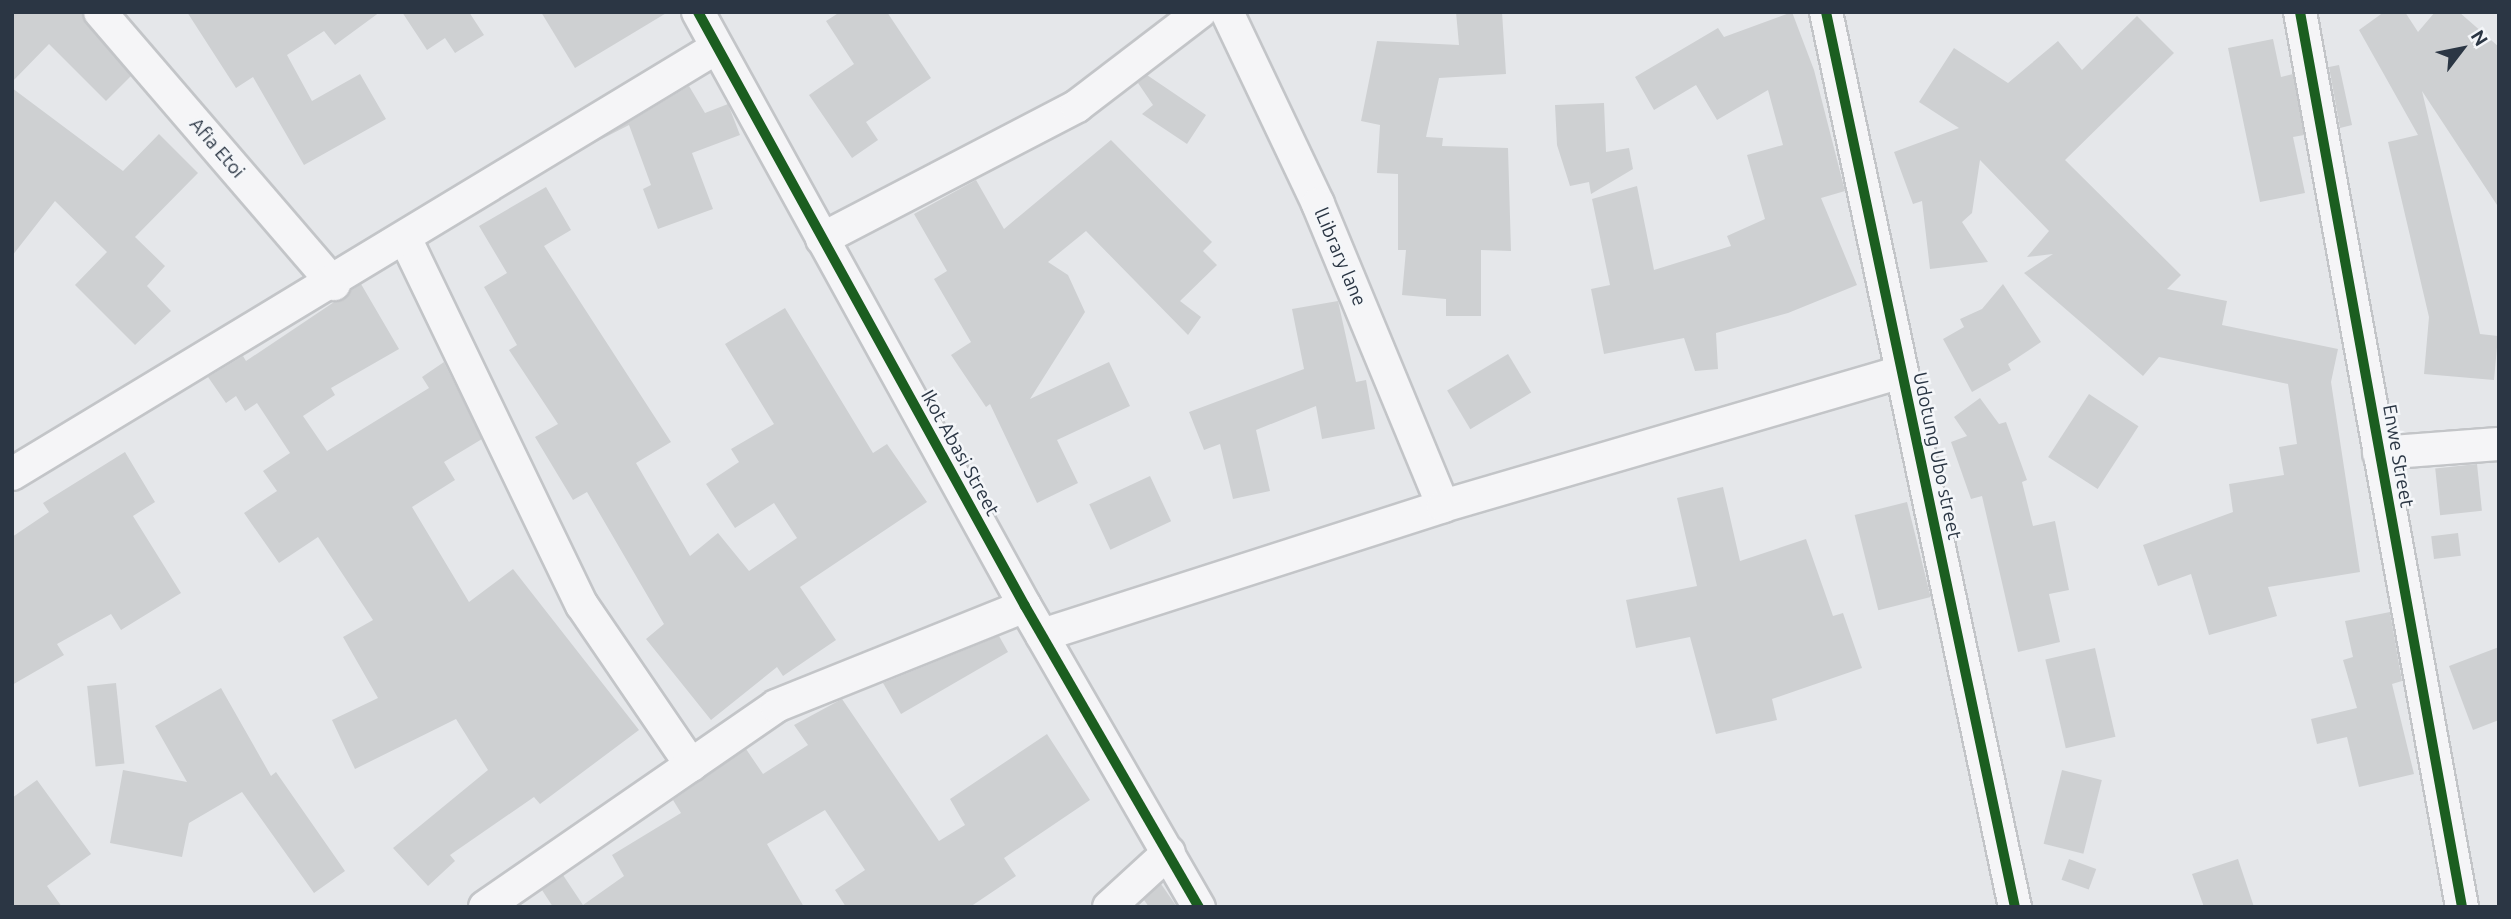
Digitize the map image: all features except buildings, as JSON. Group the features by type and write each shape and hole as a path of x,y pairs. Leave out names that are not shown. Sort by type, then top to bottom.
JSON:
{"street":[{"name":"Afia Etoi","path":"100,12 334,284"},
{"name":"Ikot Abasi Street","path":"698,12 1025,606 1199,907"},
{"path":"822,239 1077,106 1200,12"},
{"name":"lLibrary lane","path":"1227,12 1318,204 1443,506"},
{"name":"Udotung Ubo street","path":"1826,12 2013,906"},
{"name":"Enwe Street","path":"2300,12 2462,907"},
{"path":"12,474 334,284 716,48"},
{"path":"406,240 582,605 691,765"},
{"path":"1042,635 1443,506 1901,372"},
{"path":"2379,453 2499,444"},
{"path":"485,907 691,765 811,688 1025,606"},
{"path":"1109,907 1169,852"}],"cycle path":[{"path":"698,12 1025,606 1199,907"},
{"path":"1826,12 2015,907"},
{"path":"2300,12 2462,907"}]}
